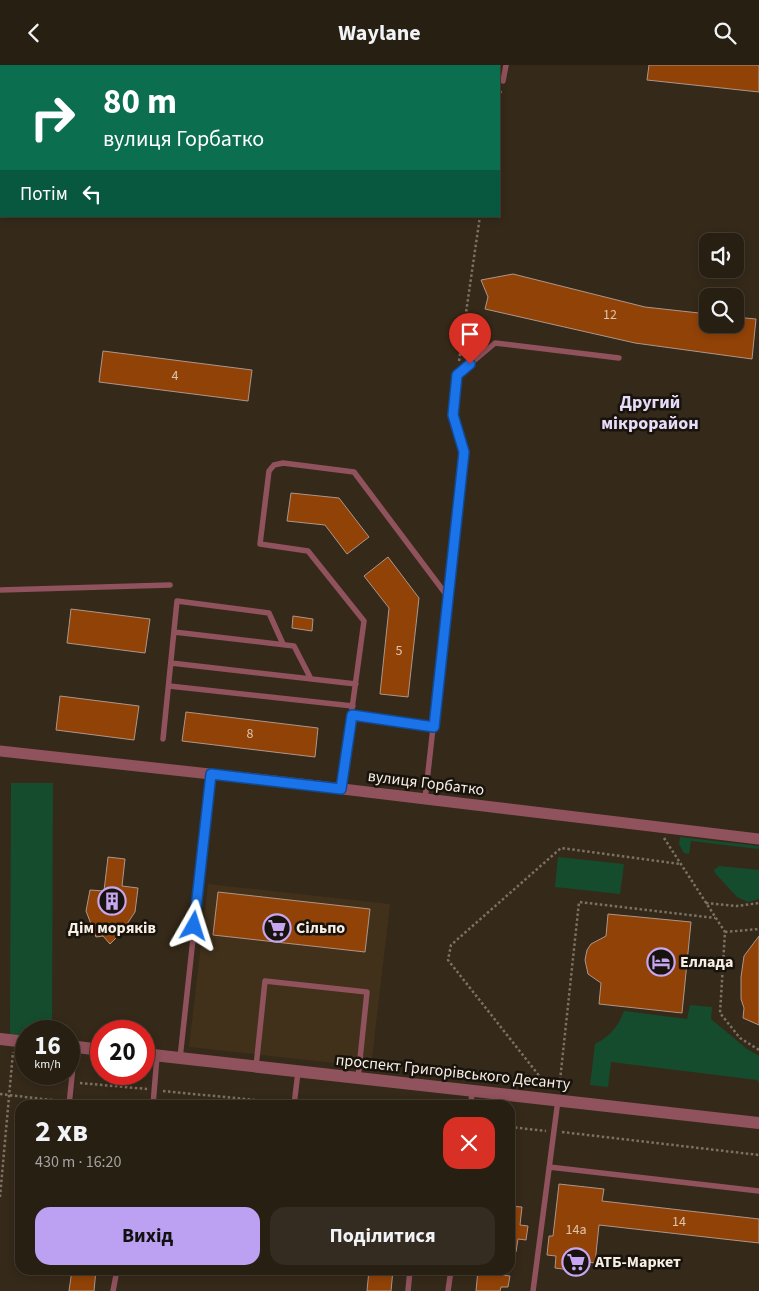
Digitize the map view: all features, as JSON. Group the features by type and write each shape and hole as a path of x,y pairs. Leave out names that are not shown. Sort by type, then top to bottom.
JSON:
{"street":[{"name":"вулиця Горбатко","path":"0,751 341,789 759,839"},
{"path":"0,1039 15,1040"},
{"name":"проспект Григорівського Десанту","path":"157,1056 759,1123"}],"lane":[{"path":"503,81 506,65"},
{"path":"426,799 464,452 453,415 457,375 495,343 618,358"},
{"path":"341,789 364,621 308,551 260,544 269,471 274,465 283,463 354,472 448,597"},
{"path":"0,590 170,585"},
{"path":"163,739 177,601 269,613 282,644"},
{"path":"174,632 294,646 311,679"},
{"path":"171,663 356,683"},
{"path":"168,686 353,707"},
{"path":"352,715 434,727"},
{"path":"180,1058 211,774"},
{"path":"256,1067 265,981 367,992 358,1078"},
{"path":"153,1100 157,1056"},
{"path":"294,1100 298,1071"},
{"path":"69,1100 72,1085"},
{"path":"471,1100 472,1091"},
{"path":"533,1291 558,1100"},
{"path":"549,1167 759,1191"},
{"path":"113,1291 115,1275"},
{"path":"408,1291 410,1275"},
{"path":"448,1291 450,1275"}],"path":[{"path":"457,375 480,217"},
{"path":"656,827 725,932 720,1013 740,1037 759,1050"},
{"path":"558,1100 448,960 451,945 561,848 680,864"},
{"path":"558,1100 579,902 715,918"},
{"path":"706,903 737,906 759,903"},
{"path":"725,932 759,929"},
{"path":"0,1197 9,1095 15,1066"},
{"path":"80,1083 254,1100"},
{"path":"0,1094 46,1100"},
{"path":"515,1127 759,1155"}],"shaded area":[{"path":"208,884 390,904 371,1067 189,1047"}],"green space":[{"path":"11,783 53,783 52,1020 15,1020 15,1036 10,1036"},
{"path":"680,837 759,846 759,849 691,841 689,854 684,853 679,844"},
{"path":"558,857 624,864 620,894 555,887"},
{"path":"719,866 759,870 759,899 748,902 737,897 715,873 714,870"},
{"path":"690,1005 712,1007 711,1019 747,1049 759,1056 759,1083 757,1080 611,1062 608,1087 590,1085 595,1044 613,1031 624,1011 687,1019"}],"building":[{"path":"649,65 759,65 759,92 647,80"},
{"path":"513,274 645,307 699,313 699,333 744,333 744,318 756,319 752,359 635,343 485,309 488,297 481,280"},
{"path":"103,351 252,370 248,401 99,382"},
{"path":"291,493 339,498 369,537 347,554 325,525 287,521"},
{"path":"388,557 419,598 408,697 380,694 389,608 364,576"},
{"path":"71,609 150,619 145,653 67,643"},
{"path":"293,616 313,619 312,631 292,628"},
{"path":"60,696 139,706 134,740 56,730"},
{"path":"186,712 318,728 315,757 182,741"},
{"name":"Дім моряків","path":"108,857 125,859 122,886 138,888 135,912 121,933 110,944 103,936 96,937 86,911 90,890 104,891"},
{"path":"218,892 370,909 365,952 213,935"},
{"path":"608,914 691,922 682,1013 599,1004 601,983 588,974 585,960 587,950 591,944 606,936"},
{"path":"759,936 759,1025 743,1018 741,977 744,956"},
{"path":"559,1184 604,1189 602,1201 759,1219 759,1243 599,1225 595,1263 587,1262 586,1272 555,1268 556,1256 547,1255 549,1236 553,1236"},
{"path":"515,1206 522,1207 520,1225 528,1226 526,1240 518,1239 516,1252"},
{"path":"71,1275 96,1275 94,1291 69,1291"},
{"path":"369,1275 393,1275 391,1291 367,1291"},
{"path":"478,1275 510,1276 508,1287 501,1287 500,1291 476,1291"}],"place":[{"name":"Дім моряків","path":"112,901"},
{"name":"Сільпо","path":"277,928"},
{"name":"Еллада","path":"661,962"},
{"name":"АТБ-Маркет","path":"576,1262"}],"district":[{"name":"Другий мікрорайон","path":"650,412"}],"route":[{"path":"194,926 211,774 341,789 352,715 434,727 464,452 453,415 457,375 470,364"}]}
